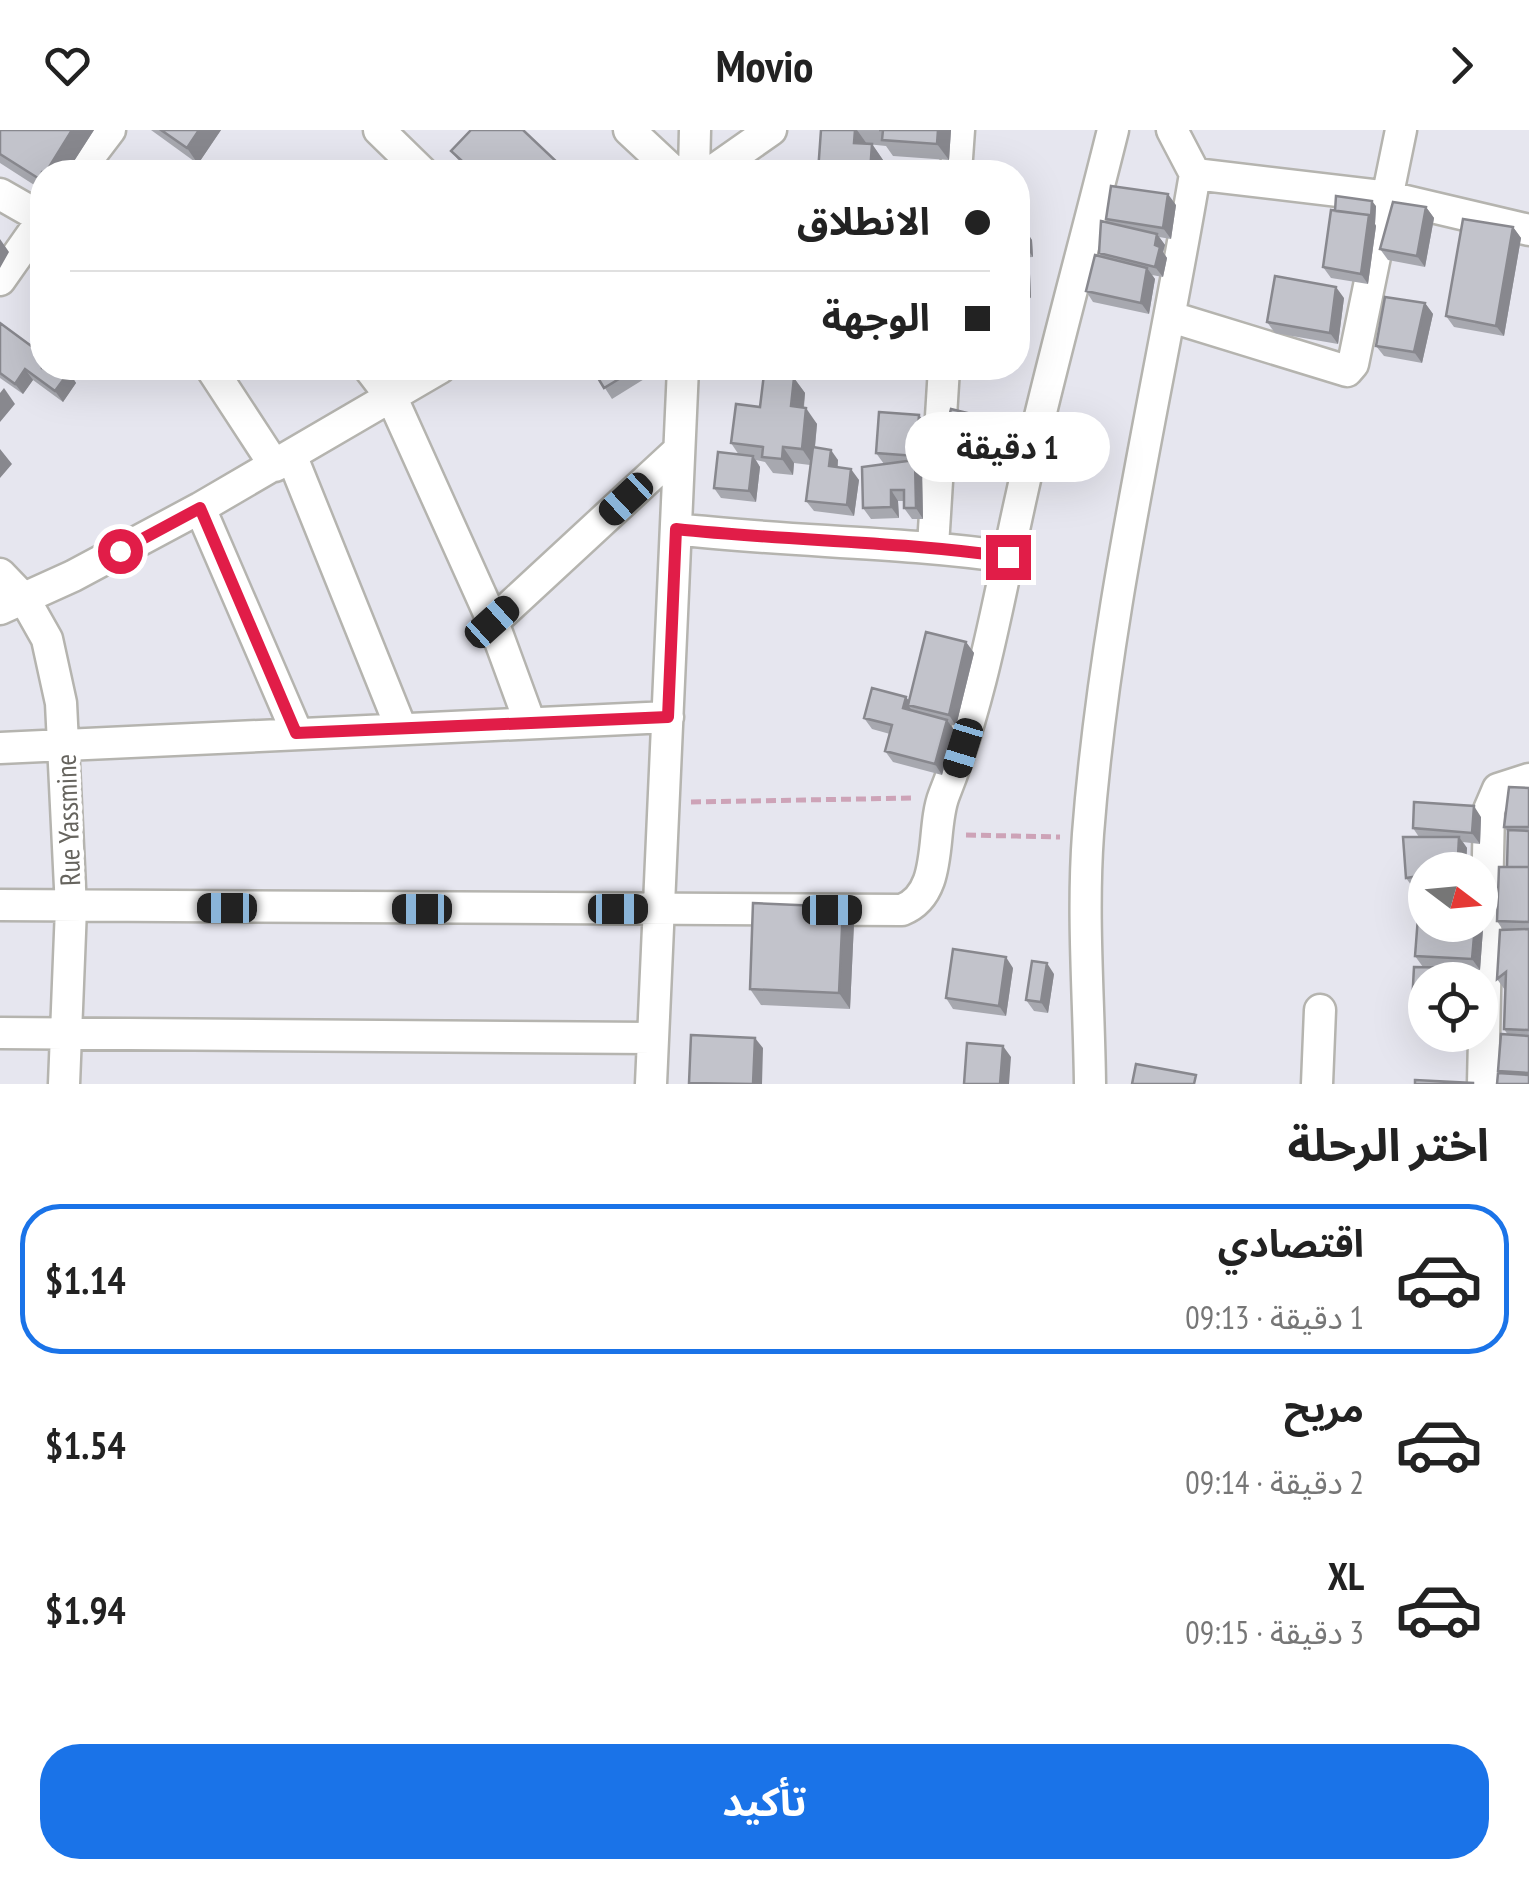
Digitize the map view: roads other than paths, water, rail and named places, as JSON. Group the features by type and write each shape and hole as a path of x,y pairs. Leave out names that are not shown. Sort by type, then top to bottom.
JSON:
{"street":[{"path":"87,160 110,130"},
{"path":"379,130 410,160"},
{"path":"629,130 661,160"},
{"path":"694,160 695,130"},
{"path":"729,160 771,130"},
{"path":"957,160 959,130"},
{"path":"0,904 71,908 902,910 925,892 943,798 970,725 1113,130"},
{"path":"1090,1084 1084,948 1088,838 1131,512 1195,174 1172,130"},
{"path":"1170,317 1347,372 1353,364 1402,130"},
{"path":"1195,174 1389,198 1529,230"},
{"path":"0,194 30,212"},
{"path":"0,280 30,236"},
{"path":"220,380 283,462 401,728"},
{"path":"378,380 392,398 492,622 530,723"},
{"path":"12,604 200,508 421,380"},
{"path":"651,1084 683,380"},
{"path":"933,546 943,380"},
{"path":"492,622 679,450"},
{"path":"200,508 296,733"},
{"path":"676,529 780,541 933,546 1008,557"},
{"name":"Rue Yassmine","path":"0,574 12,604 47,639 56,670 66,744 71,908 64,1084"},
{"path":"0,748 668,717"},
{"path":"1483,1084 1489,810 1498,789 1529,779"},
{"path":"1317,1084 1320,1010"},
{"path":"0,1033 652,1038"}]}
